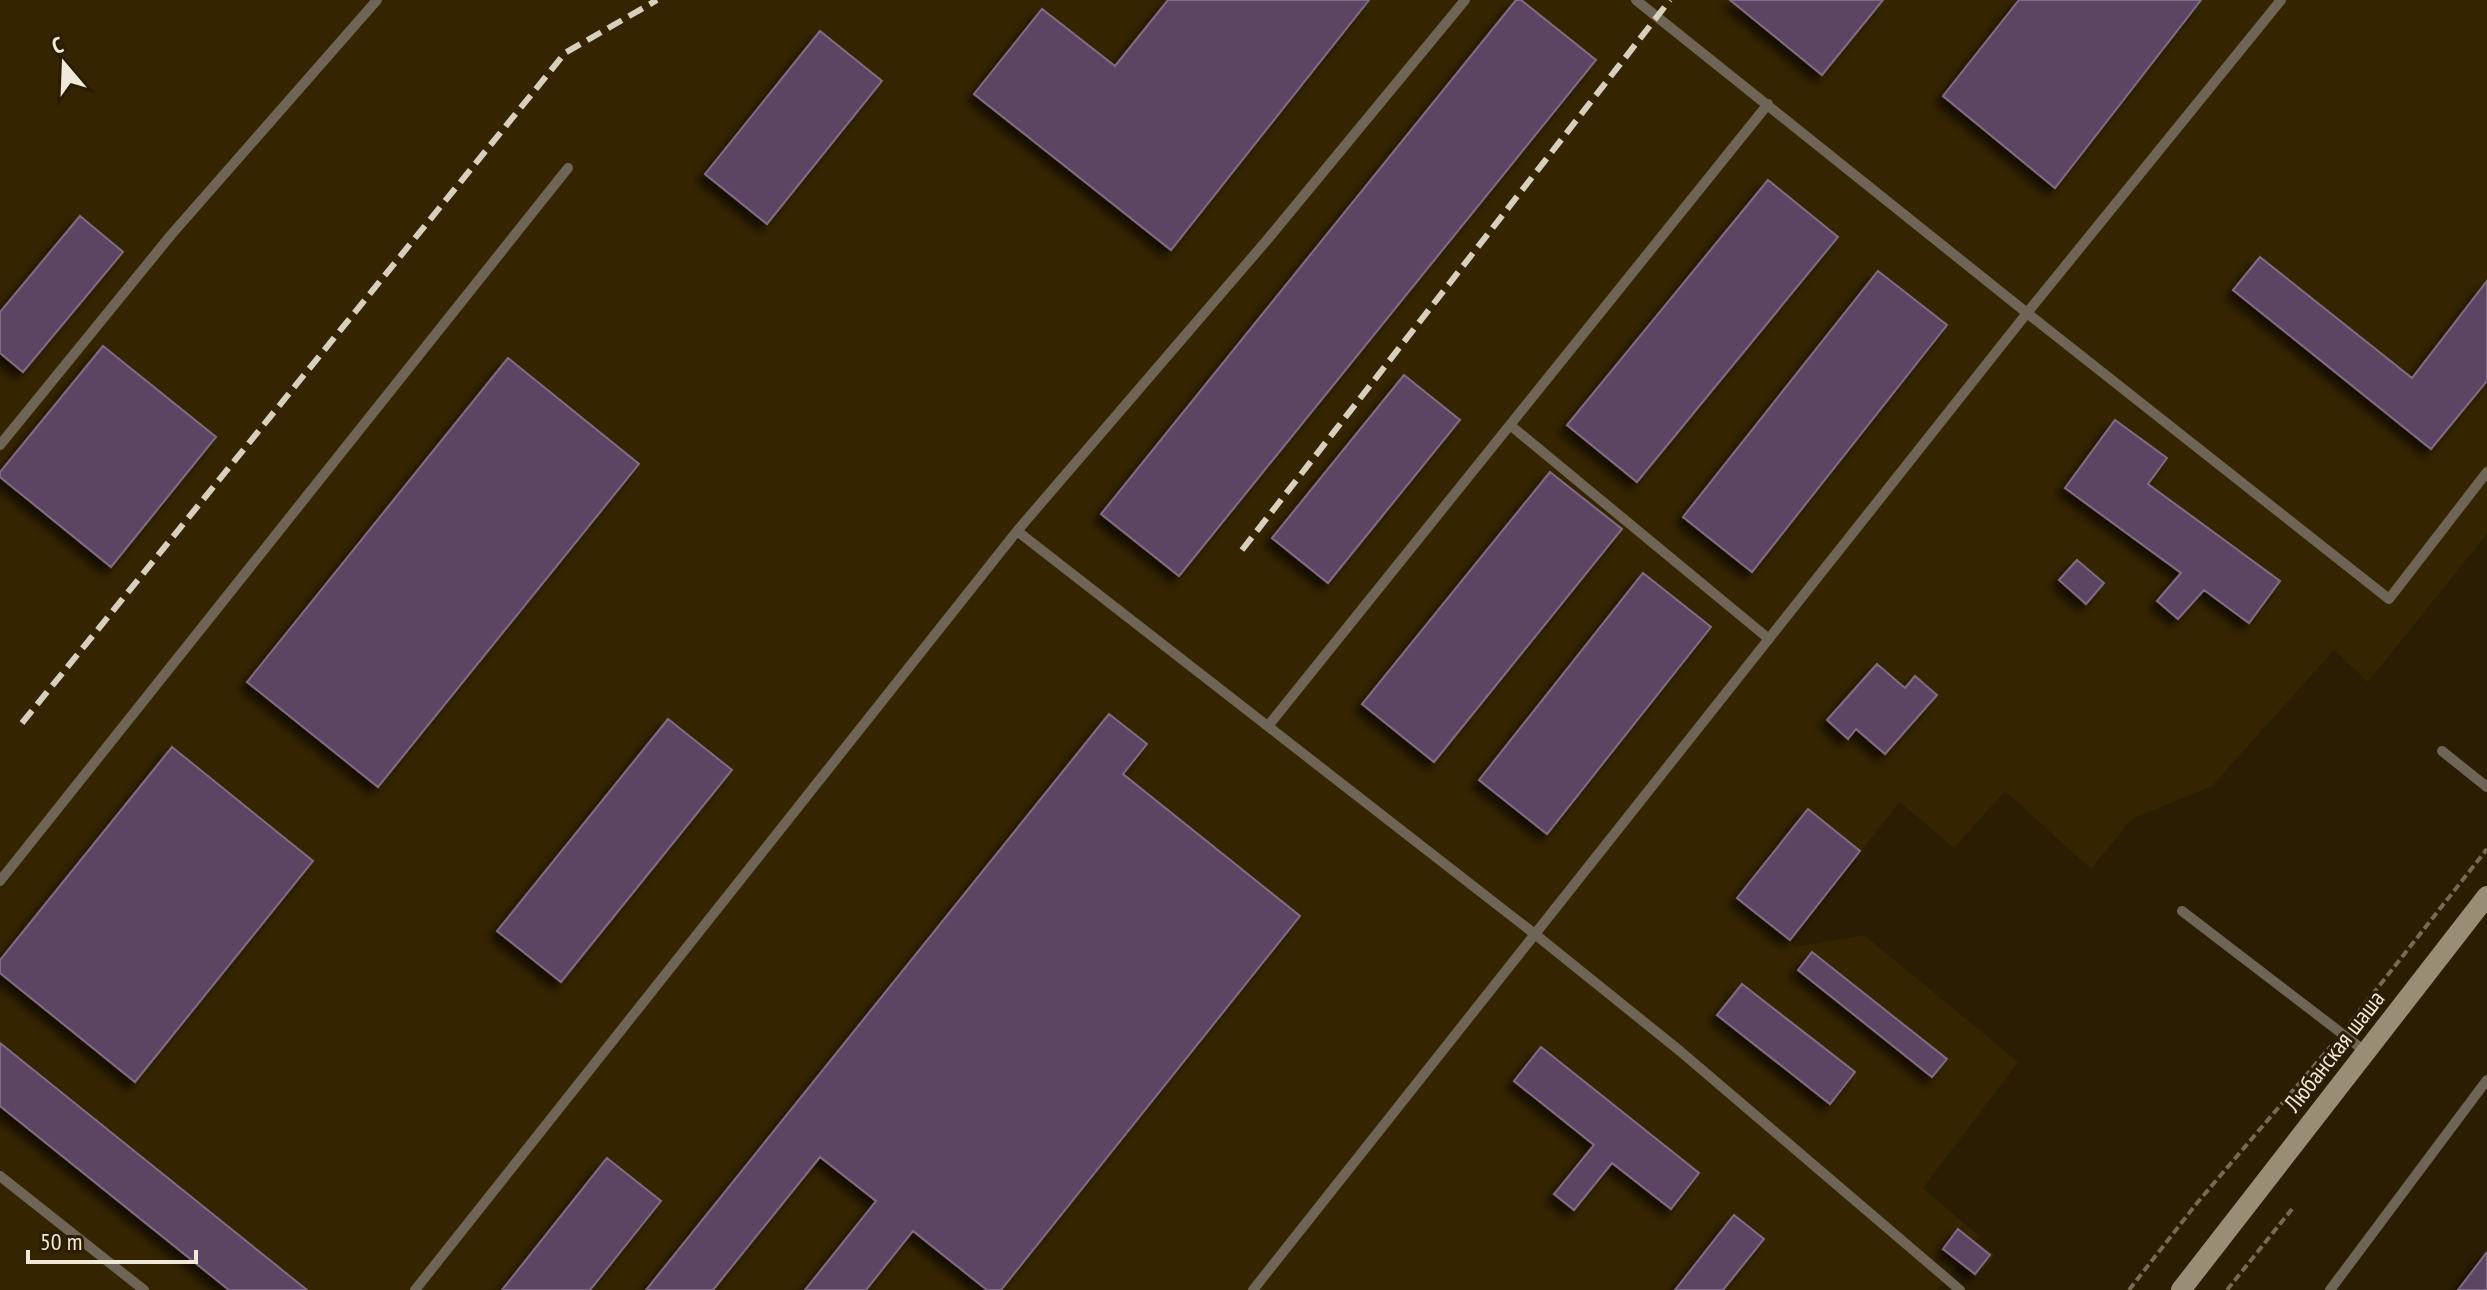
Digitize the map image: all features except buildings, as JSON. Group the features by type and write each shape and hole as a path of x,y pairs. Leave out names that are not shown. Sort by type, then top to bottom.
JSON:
{"main road":[{"name":"Любанская шаша","path":"2181,1290 2487,896"}],"lane":[{"path":"0,445 171,235 377,0"},
{"path":"415,1290 1017,531 1267,240 1465,0"},
{"path":"1636,0 2389,599 2487,472"},
{"path":"1253,1290 2027,313 2281,0"},
{"path":"1268,726 1768,104"},
{"path":"0,881 568,168"},
{"path":"1510,425 1769,639"},
{"path":"1017,531 1536,935 1680,1051 1960,1290"},
{"path":"2442,751 2487,787"},
{"path":"2182,911 2366,1052"},
{"path":"2330,1290 2487,1080"},
{"path":"0,1176 144,1290"}],"path":[{"path":"2129,1290 2197,1203 2342,1033 2487,849"},
{"path":"2227,1290 2292,1209"}],"shaded area":[{"path":"0,0 2487,0 2487,534 2368,682 2334,650 2212,786 2132,819 2091,869 2005,791 1954,848 1900,802 1790,940 1795,947 1864,935 2018,1062 1923,1188 1979,1236 1976,1241 1995,1255 1976,1278 1958,1266 1937,1290 0,1290"}],"railway":[{"path":"22,723 565,53 657,0"},
{"path":"1242,550 1670,0"}]}
